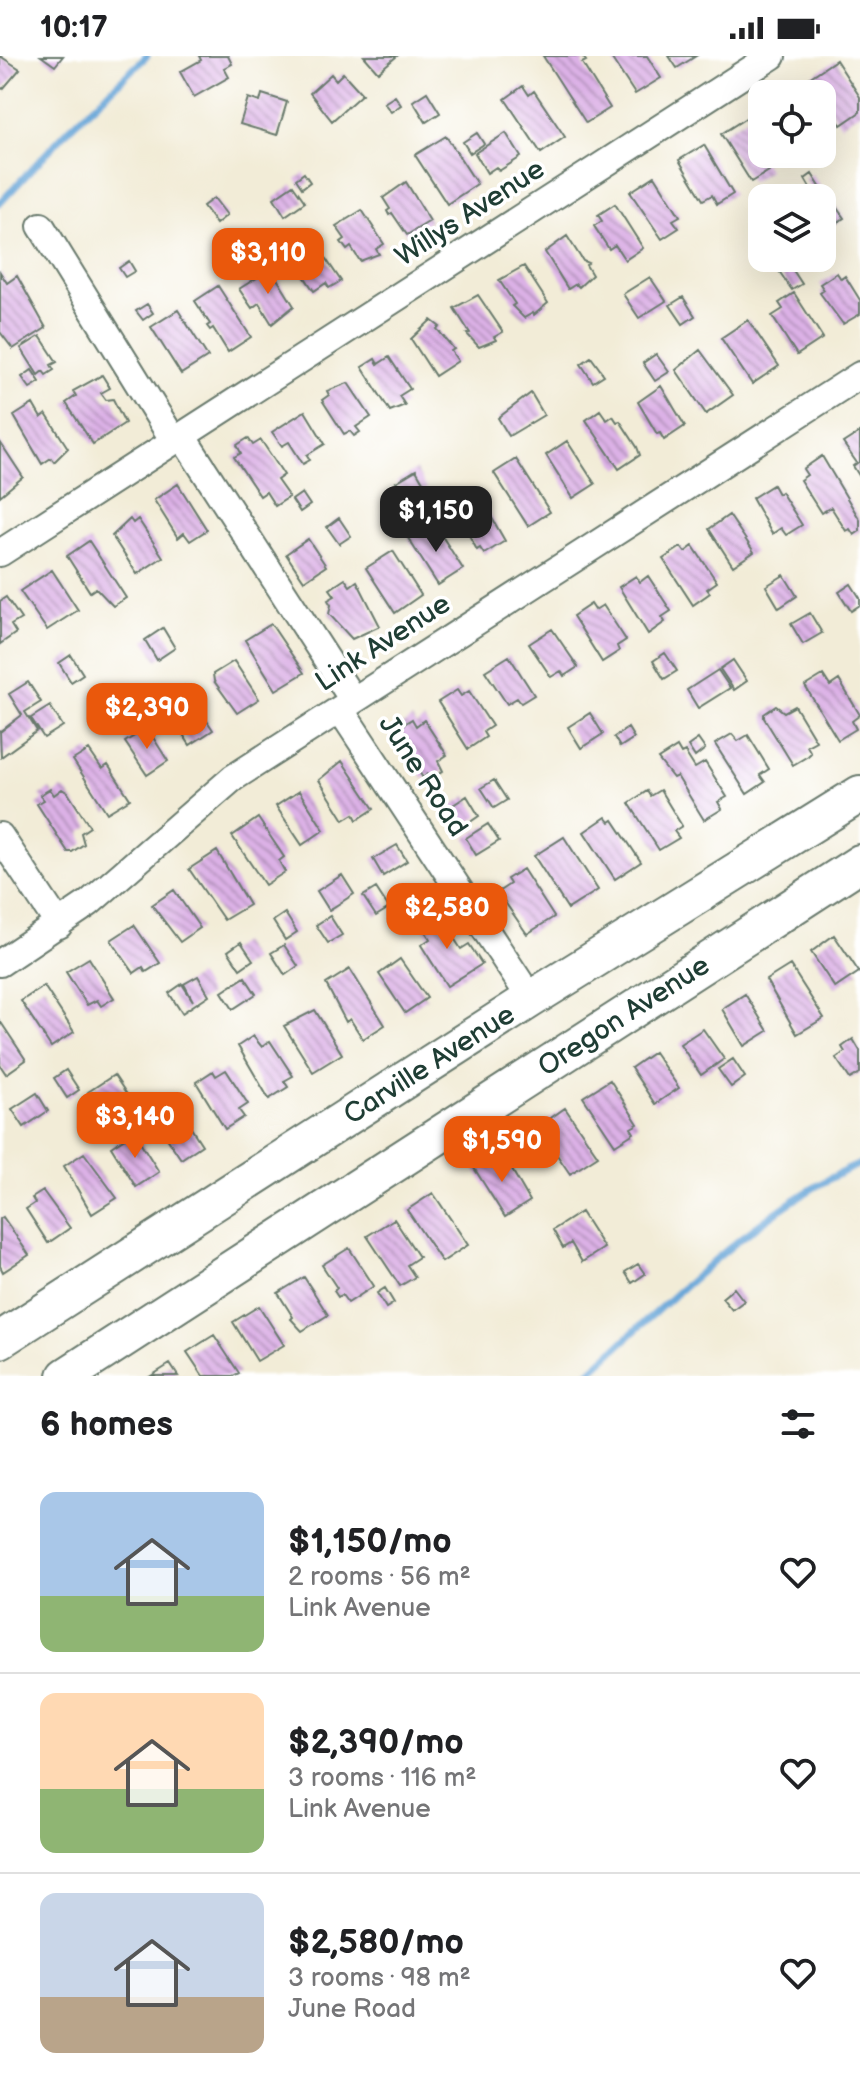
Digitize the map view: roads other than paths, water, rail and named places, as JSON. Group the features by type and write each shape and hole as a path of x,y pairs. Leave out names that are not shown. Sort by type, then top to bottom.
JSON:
{"street":[{"name":"Willys Avenue","path":"0,553 772,56"},
{"name":"June Road","path":"41,226 347,704 531,999"},
{"name":"Link Avenue","path":"0,963 59,925 233,778 860,375"},
{"name":"Carville Avenue","path":"0,1340 531,999 860,794"},
{"path":"0,836 59,925"},
{"path":"773,848 804,899"},
{"name":"Oregon Avenue","path":"66,1376 860,863"}],"waterway":[{"path":"0,203 70,128 147,56"},
{"path":"585,1376 751,1231 824,1182 860,1164"}]}
